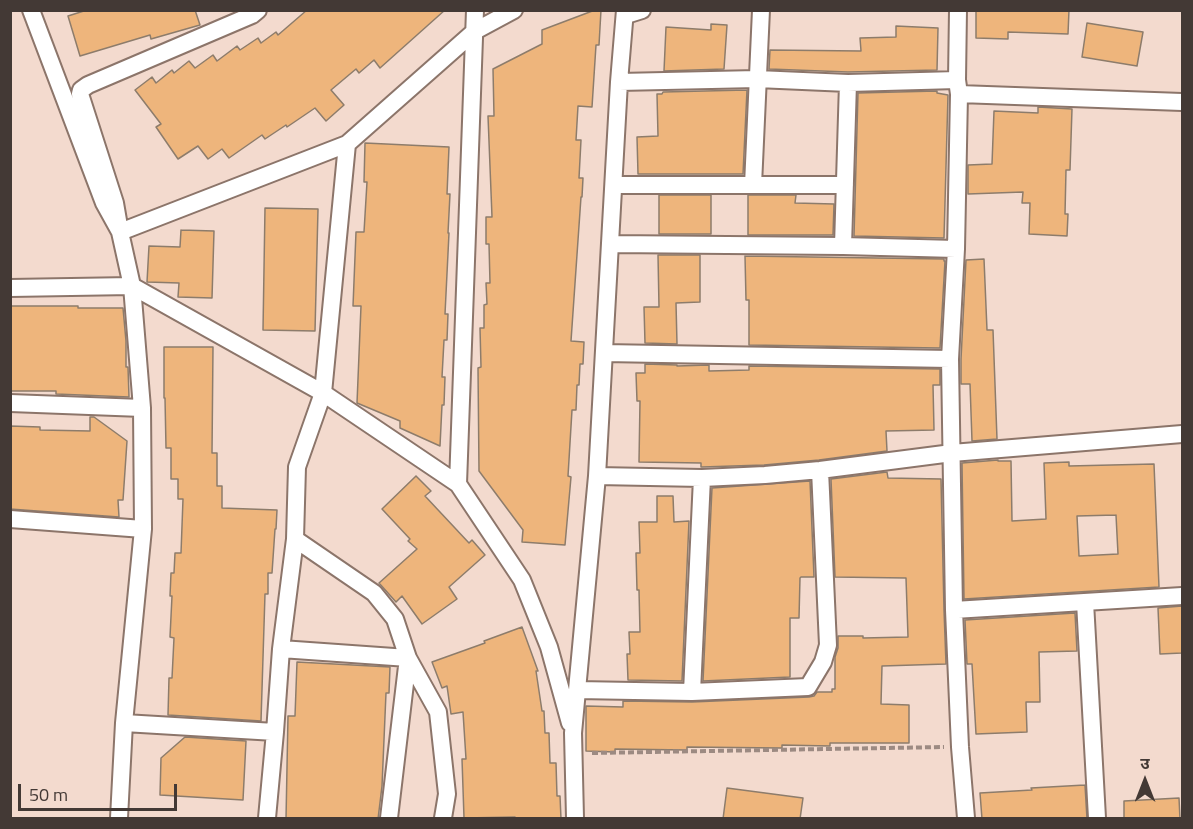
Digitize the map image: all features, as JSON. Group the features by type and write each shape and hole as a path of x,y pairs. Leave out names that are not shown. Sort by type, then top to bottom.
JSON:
{"street":[{"path":"31,10 104,203 120,232"},
{"path":"119,819 124,723 143,529 142,408 132,286 115,203 80,94 81,90 88,85 252,15 258,10"},
{"path":"458,484 475,10"},
{"path":"120,232 347,144 475,31 514,10"},
{"path":"753,185 761,10"},
{"path":"958,10 956,249 950,359 954,610 960,747 966,819"},
{"path":"574,819 573,733 597,476 619,82 631,12"},
{"path":"619,82 757,79 958,87 1182,102"},
{"path":"843,246 848,83"},
{"path":"267,819 281,650 295,539 297,467 322,393 347,144"},
{"path":"614,185 845,185"},
{"path":"611,244 956,249"},
{"path":"10,288 132,286 322,393 458,484 522,580 549,647 573,733"},
{"path":"604,353 950,359"},
{"path":"10,403 142,408"},
{"path":"597,476 702,478 765,475 952,453 1182,434"},
{"path":"577,690 692,692 808,687 823,663 828,645 820,470"},
{"path":"692,692 702,478"},
{"path":"10,519 143,529"},
{"path":"295,539 374,593 395,619 408,658 438,712 447,795 443,819"},
{"path":"954,610 1182,596"},
{"path":"1085,602 1097,819"},
{"path":"281,650 408,658"},
{"path":"389,819 408,658"},
{"path":"124,723 275,732"}],"path":[{"path":"573,753 940,747"}],"building":[{"path":"87,10 195,10 200,25 151,39 150,35 80,56 68,16"},
{"path":"307,10 445,10 380,68 374,60 359,73 356,69 331,90 344,105 326,121 315,108 265,139 262,135 229,158 222,149 208,159 198,146 178,159 156,127 161,124 135,90 152,77 156,83 172,70 174,73 189,61 195,68 213,55 217,61 237,46 240,50 258,38 261,43 276,32 278,35"},
{"path":"595,10 601,10 592,107 578,106 576,140 581,140 579,178 583,178 571,341 584,342 583,364 580,364 579,385 577,385 576,410 572,410 568,476 571,477 565,545 522,542 523,530 479,471 478,368 481,367 480,328 484,328 484,305 487,304 486,283 490,283 486,217 492,217 488,116 494,116 493,69 542,44 542,30"},
{"path":"976,10 1069,10 1068,34 1008,32 1008,39 976,38"},
{"path":"1087,23 1143,32 1137,66 1082,57"},
{"path":"711,24 727,25 724,69 664,71 666,27 711,30"},
{"path":"896,26 938,28 937,70 848,72 769,69 770,50 861,51 860,38 896,37"},
{"path":"747,90 743,174 638,174 637,137 658,136 657,94"},
{"path":"937,91 937,93 948,95 944,238 854,236 858,93"},
{"path":"1038,107 1072,109 1070,170 1066,170 1067,236 1029,234 1030,203 1022,203 1023,192 968,194 968,165 992,164 994,111 1038,113"},
{"path":"365,143 449,147 447,194 450,194 445,314 448,314 447,340 444,340 442,377 445,377 444,405 442,405 440,446 400,428 400,421 357,403 361,306 353,306 356,232 364,232 367,182 364,182"},
{"path":"659,195 711,195 711,234 659,234"},
{"path":"748,195 796,195 795,203 834,204 833,235 748,235"},
{"path":"265,208 318,209 315,331 263,330"},
{"path":"181,230 214,231 212,298 178,297 179,283 147,282 149,246 180,247"},
{"path":"658,255 700,255 700,302 676,303 677,344 645,343 644,307 659,307"},
{"path":"745,256 944,259 940,348 749,345 749,300 746,300"},
{"path":"984,259 987,330 993,330 997,439 972,441 970,384 961,384 966,260"},
{"path":"10,306 123,308 129,397 56,394 56,391 10,391"},
{"path":"164,347 213,347 212,453 217,453 217,486 222,486 222,508 277,510 272,573 268,573 268,594 265,594 261,721 168,715 169,678 172,678 174,638 170,637 171,573 174,573 175,553 181,553 183,499 178,499 178,479 171,479 171,448 166,448"},
{"path":"645,364 709,365 709,371 749,370 749,366 940,369 940,385 933,385 934,430 886,431 887,451 819,460 702,467 701,463 639,462 640,401 637,401 636,373 645,373"},
{"path":"90,417 94,417 127,441 123,500 118,500 119,517 10,509 10,426 40,427 40,430 90,431"},
{"path":"1011,461 1012,521 1046,519 1044,463 1069,462 1069,466 1154,464 1159,587 964,599 962,463","holes":["1116,515 1118,554 1079,556 1077,516"]},
{"path":"887,472 888,478 941,479 946,664 882,666 881,704 909,705 909,743 830,743 830,746 782,745 782,748 687,747 687,750 586,751 586,706 623,707 623,701 692,702 814,696 817,692 832,692 832,689 835,689 835,657 838,636 908,637 906,578 835,577 831,479"},
{"path":"416,476 431,491 425,496 469,543 472,540 485,555 449,587 457,599 422,624 402,596 396,602 379,583 417,549 382,509"},
{"path":"810,481 814,577 800,578 799,618 790,618 790,677 703,681 712,488"},
{"path":"657,496 673,496 674,522 689,521 682,681 628,680 629,632 640,632 636,553 640,553 639,522 657,522"},
{"path":"1182,606 1182,653 1160,654 1158,608"},
{"path":"1075,613 1077,651 1039,652 1040,702 1026,702 1027,732 976,734 972,664 967,664 965,620"},
{"path":"522,627 538,671 536,671 542,711 544,711 545,733 549,733 550,763 556,763 557,796 560,796 561,819 464,818 462,759 466,759 463,712 451,714 447,686 442,688 432,662"},
{"path":"297,662 390,667 389,693 386,693 382,786 378,819 286,819 288,716 295,716"},
{"path":"185,737 246,741 243,800 160,795 161,758"},
{"path":"1085,785 1087,819 982,819 980,793"},
{"path":"727,788 803,798 800,819 723,819"},
{"path":"1179,798 1180,819 1124,819 1124,801"}]}
